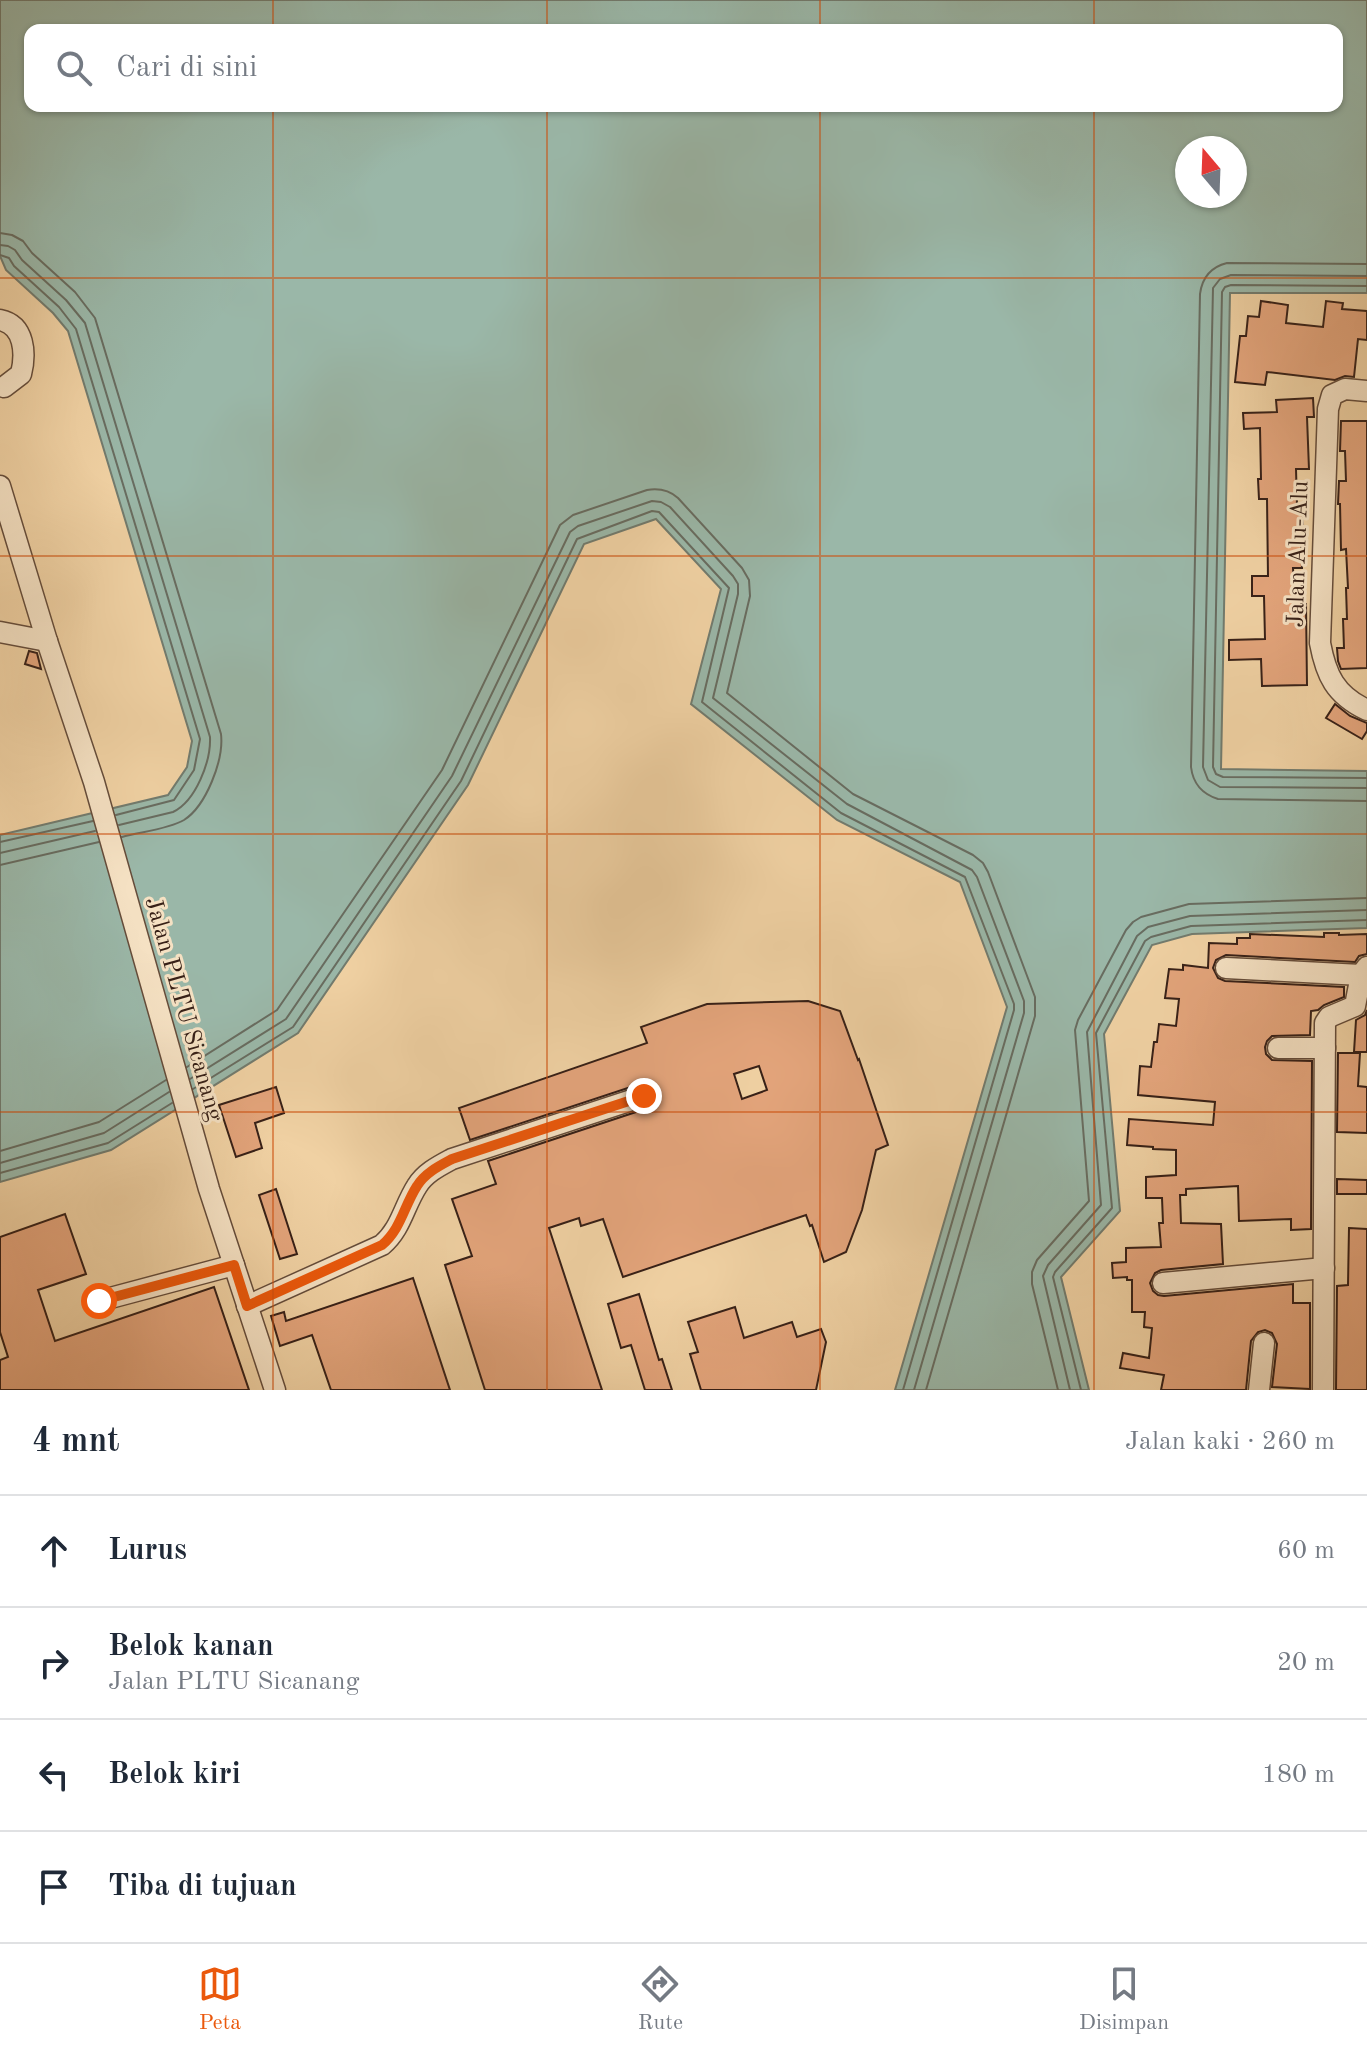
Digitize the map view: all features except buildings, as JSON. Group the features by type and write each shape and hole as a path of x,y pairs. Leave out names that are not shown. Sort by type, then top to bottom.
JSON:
{"street":[{"path":"0,320 10,323 17,332 25,357 21,374 4,387"},
{"name":"Jalan Alu-Alu","path":"1367,391 1345,389 1332,395 1328,409 1320,643 1331,682 1367,710"},
{"name":"Jalan PLTU Sicanang","path":"0,486 94,782 209,1189 275,1390"},
{"path":"0,632 47,641"},
{"path":"1226,968 1364,971 1355,1006 1326,1019 1323,1390"},
{"path":"1278,1048 1325,1048"},
{"path":"247,1306 382,1245 397,1228 418,1184 452,1159 644,1096"},
{"path":"99,1301 234,1265"},
{"path":"1163,1283 1324,1268"},
{"path":"1259,1390 1264,1343"}],"water":[{"path":"0,0 1367,0 1367,293 1230,293 1221,769 1367,771 1367,928 1192,934 1152,945 1104,1034 1120,1211 1061,1277 1089,1390 895,1390 1007,1007 960,882 837,820 691,704 721,589 656,519 584,544 468,785 298,1033 111,1150 0,1182 0,835 168,795 187,767 192,741 68,331 6,270 0,256"}],"route":[{"path":"99,1301 234,1265 247,1306 382,1245 397,1228 418,1184 452,1159 644,1096"}]}
